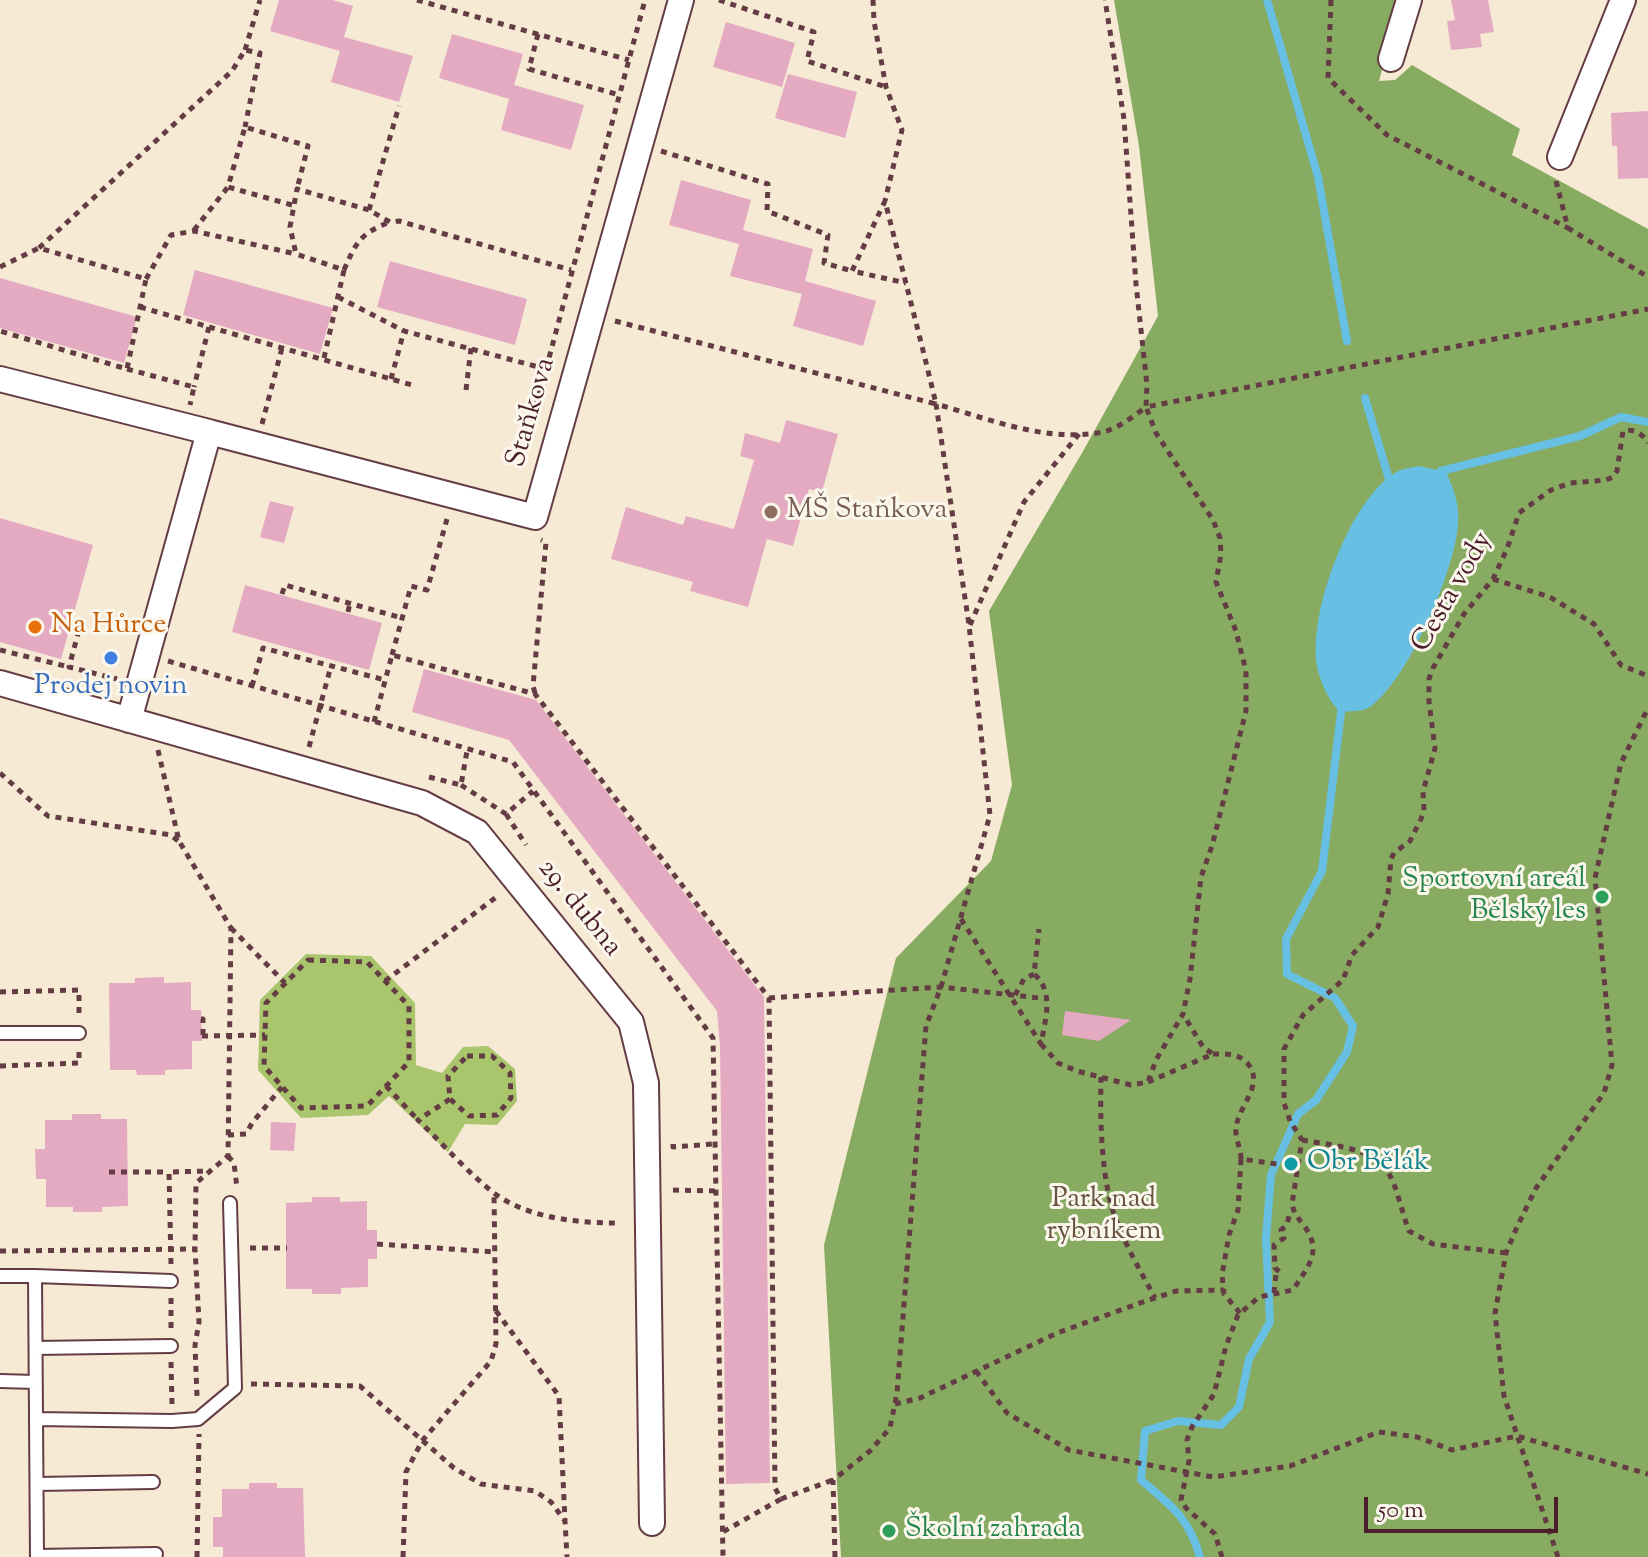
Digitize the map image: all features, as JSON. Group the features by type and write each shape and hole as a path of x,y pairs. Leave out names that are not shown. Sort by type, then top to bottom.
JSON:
{"street":[{"name":"Staňkova","path":"0,379 535,517 681,0"},
{"path":"1391,59 1409,0"},
{"path":"1560,157 1623,0"},
{"path":"129,720 145,665 198,429"},
{"name":"29. dubna","path":"0,683 422,803 477,832 631,1022 646,1083 652,1523"}],"lane":[{"path":"0,1033 79,1033"},
{"path":"36,1419 198,1419 235,1388 230,1203"},
{"path":"0,1276 171,1281"},
{"path":"35,1276 37,1556 156,1554"},
{"path":"36,1348 171,1346"},
{"path":"0,1381 35,1382"},
{"path":"37,1484 153,1482"}],"path":[{"path":"0,267 39,248 232,71 245,50 260,0"},
{"path":"417,0 629,60"},
{"path":"535,409 645,0"},
{"path":"719,0 814,32 807,61 886,87"},
{"path":"852,271 885,201 902,130 886,87 873,0"},
{"path":"1105,0 1124,119 1147,385 1146,407 1156,433 1213,520 1220,538 1221,554 1216,582 1236,631 1246,671 1246,711 1212,846 1201,877 1183,1014 1156,1060 1148,1082"},
{"path":"1331,0 1328,78 1387,135 1568,228 1648,277"},
{"path":"538,34 529,69 619,95"},
{"path":"194,231 228,187 245,127 260,53 245,50"},
{"path":"369,210 399,106"},
{"path":"245,127 308,146 292,205 290,227 296,254"},
{"path":"655,164 659,150 768,184 767,211 828,235 824,263 906,283"},
{"path":"1560,157 1556,183 1568,228"},
{"path":"228,187 292,205"},
{"path":"297,189 369,210 390,222"},
{"path":"721,1533 781,1499 833,1480 870,1451 890,1428 895,1404 926,1026 941,987 990,815 969,625 936,404 885,201"},
{"path":"324,358 344,270 354,245 369,230 390,222 399,221 571,270"},
{"path":"127,369 146,279 171,235 194,231 296,254 344,270"},
{"path":"39,248 146,279"},
{"path":"338,297 404,331 546,369"},
{"path":"140,307 412,385"},
{"path":"610,320 1032,431 1079,434 1106,432 1146,407 1648,309"},
{"path":"198,429 194,387 209,327"},
{"path":"0,331 194,387"},
{"path":"391,379 404,331"},
{"path":"256,444 282,348"},
{"path":"466,390 471,348"},
{"name":"Cesta vody","path":"1302,1140 1290,1121 1284,1103 1284,1049 1303,1015 1343,980 1352,955 1378,927 1388,894 1391,859 1410,841 1424,811 1423,792 1435,748 1429,679 1444,647 1464,614 1493,579 1524,507 1551,490 1570,483 1613,477 1617,471 1623,431 1633,430 1648,443"},
{"path":"969,625 1024,502 1079,434"},
{"path":"374,722 411,586 427,590 448,514"},
{"path":"532,538 546,542 533,686 535,694 769,998 775,1488 781,1499"},
{"path":"1493,579 1550,597 1594,624 1621,665 1648,676"},
{"path":"282,594 285,585 402,618"},
{"path":"348,612 350,603"},
{"path":"69,667 82,619"},
{"path":"252,686 263,648 385,680"},
{"path":"0,650 119,680 126,673 145,665 252,686 513,762 713,1038 723,1557"},
{"path":"392,655 535,694"},
{"path":"307,756 331,666"},
{"path":"1558,1557 1504,1396 1495,1313 1506,1253 1536,1188 1604,1093 1612,1065 1595,878 1621,763 1648,708"},
{"path":"158,729 156,741 179,841 231,928 285,983"},
{"path":"461,785 467,751"},
{"path":"0,773 48,816 171,835 179,841"},
{"path":"424,776 461,785 506,814 526,845"},
{"path":"506,814 533,791"},
{"path":"385,981 517,881"},
{"path":"960,919 1041,1044 1058,1063 1131,1085 1148,1082 1213,1054 1234,1054 1243,1058 1251,1068 1255,1079 1236,1125 1241,1159 1238,1210 1229,1235 1222,1275 1224,1290 1240,1313"},
{"path":"197,1557 195,1345 199,1322 195,1249 196,1183 228,1156 231,928"},
{"path":"1034,974 1039,929"},
{"path":"308,960 367,962 385,981 409,1006 409,1062 367,1106 301,1108 264,1066 266,1003 308,960"},
{"path":"1012,995 1024,979 1034,974"},
{"path":"1034,974 1040,979 1048,999 1041,1044"},
{"path":"769,998 941,987 1048,999"},
{"path":"1183,1014 1203,1047 1213,1054"},
{"path":"201,1019 202,1036 265,1035"},
{"path":"467,1056 492,1056 510,1073 511,1098 497,1115 469,1116 450,1099 448,1076 467,1056"},
{"path":"1101,1077 1100,1125 1112,1208 1155,1298"},
{"path":"386,1086 448,1152"},
{"path":"228,1135 246,1134 282,1087"},
{"path":"418,1120 450,1099"},
{"path":"418,1120 494,1193 514,1205 557,1218 620,1223"},
{"path":"673,1135 673,1147 713,1144"},
{"path":"1222,1557 1215,1534 1181,1500 1189,1461 1187,1440 1192,1427 1211,1403 1226,1346 1240,1313 1259,1297 1293,1290 1314,1254 1310,1234 1294,1213 1292,1204 1302,1140 1358,1151 1384,1166 1409,1231 1433,1244 1506,1253"},
{"path":"1241,1159 1298,1167"},
{"path":"109,1172 169,1172"},
{"path":"673,1190 717,1191"},
{"path":"403,1557 406,1472 422,1441 491,1361 496,1344 494,1193"},
{"path":"1274,1293 1276,1275 1280,1272 1275,1268 1274,1245 1284,1238 1281,1230 1294,1213"},
{"path":"377,1244 494,1252"},
{"path":"250,1248 287,1248"},
{"path":"0,1251 195,1249"},
{"path":"895,1404 920,1398 1057,1333 1155,1298 1176,1291 1224,1290"},
{"path":"495,1310 559,1396 567,1557"},
{"path":"976,1371 1007,1413 1069,1450 1213,1477 1237,1476 1290,1466 1379,1432 1417,1437 1452,1450 1517,1436 1648,1474"},
{"path":"250,1384 360,1386 454,1468 481,1484 535,1491 551,1502 565,1521"},
{"path":"833,1480 835,1557"}],"green space":[{"name":"Park nad rybníkem","path":"1114,0 1400,0 1379,81 1395,80 1412,65 1520,129 1512,155 1648,229 1648,1557 841,1557 824,1245 896,958 991,861 1012,785 989,611 1158,316 1139,146"},
{"path":"306,954 371,956 415,1003 416,1065 442,1073 463,1047 488,1046 515,1069 517,1101 497,1125 465,1124 448,1152 389,1096 368,1115 301,1118 258,1070 260,1000"}],"water":[{"path":"1419,466 1446,472 1456,498 1458,525 1448,569 1414,650 1385,693 1367,709 1340,712 1330,699 1319,674 1316,652 1324,595 1334,564 1361,509 1378,487 1395,473"}],"building":[{"path":"279,0 333,0 353,6 344,37 413,56 399,102 331,82 340,51 270,31"},
{"path":"1451,0 1488,0 1494,32 1480,34 1482,47 1451,50 1447,21 1455,20"},
{"path":"726,22 795,43 782,87 713,67"},
{"path":"452,34 523,54 514,85 584,105 571,150 501,130 509,99 439,78"},
{"path":"788,74 857,92 845,138 775,118"},
{"path":"1648,111 1648,178 1618,179 1617,146 1612,146 1611,113"},
{"path":"681,180 751,200 743,230 813,249 805,281 876,301 863,346 793,326 802,294 730,276 739,244 669,225"},
{"path":"390,261 527,299 515,345 377,307"},
{"path":"195,270 333,308 320,354 183,315"},
{"path":"0,278 137,317 124,363 0,328"},
{"name":"MŠ Staňkova","path":"786,420 838,434 822,492 809,489 793,546 767,539 748,607 690,591 693,582 611,559 626,507 683,525 686,516 734,529 754,460 740,456 745,433 780,443"},
{"path":"270,501 294,507 284,543 260,537"},
{"path":"0,518 93,545 61,659 0,642"},
{"path":"245,585 382,623 369,670 232,632"},
{"path":"424,669 536,700 764,997 770,1483 726,1484 717,1011 509,740 412,712"},
{"path":"164,977 164,983 191,982 191,1010 201,1010 202,1041 192,1041 192,1069 165,1070 165,1075 137,1075 136,1070 110,1070 109,983 135,983 135,978"},
{"path":"1065,1011 1131,1020 1099,1041 1062,1035"},
{"path":"72,1114 101,1114 101,1119 127,1119 128,1206 102,1207 102,1212 73,1212 73,1207 46,1207 46,1179 36,1179 35,1149 45,1149 45,1120 72,1120"},
{"path":"271,1122 296,1123 294,1151 270,1150"},
{"path":"312,1197 340,1197 340,1202 367,1201 367,1230 377,1230 377,1259 368,1259 368,1287 341,1288 341,1294 312,1294 312,1289 286,1289 286,1203 312,1202"},
{"path":"249,1483 277,1483 277,1488 303,1488 305,1557 223,1557 223,1547 213,1547 213,1517 222,1517 222,1489 249,1489"}],"waterway":[{"path":"1267,0 1318,177 1347,341"},
{"path":"1365,398 1391,486"},
{"path":"1441,471 1580,436 1621,417 1648,422"},
{"path":"1200,1557 1185,1522 1141,1480 1145,1431 1178,1421 1221,1425 1239,1407 1249,1359 1270,1322 1266,1239 1271,1175 1298,1114 1316,1100 1347,1052 1353,1026 1335,998 1287,974 1286,939 1322,871 1342,704"}],"place":[{"name":"MŠ Staňkova","path":"771,512"},
{"name":"Na Hůrce","path":"35,627"},
{"name":"Prodej novin","path":"111,658"},
{"name":"Sportovní areál Bělský les","path":"1602,897"},
{"name":"Obr Bělák","path":"1291,1164"},
{"name":"Školní zahrada","path":"889,1531"}]}
